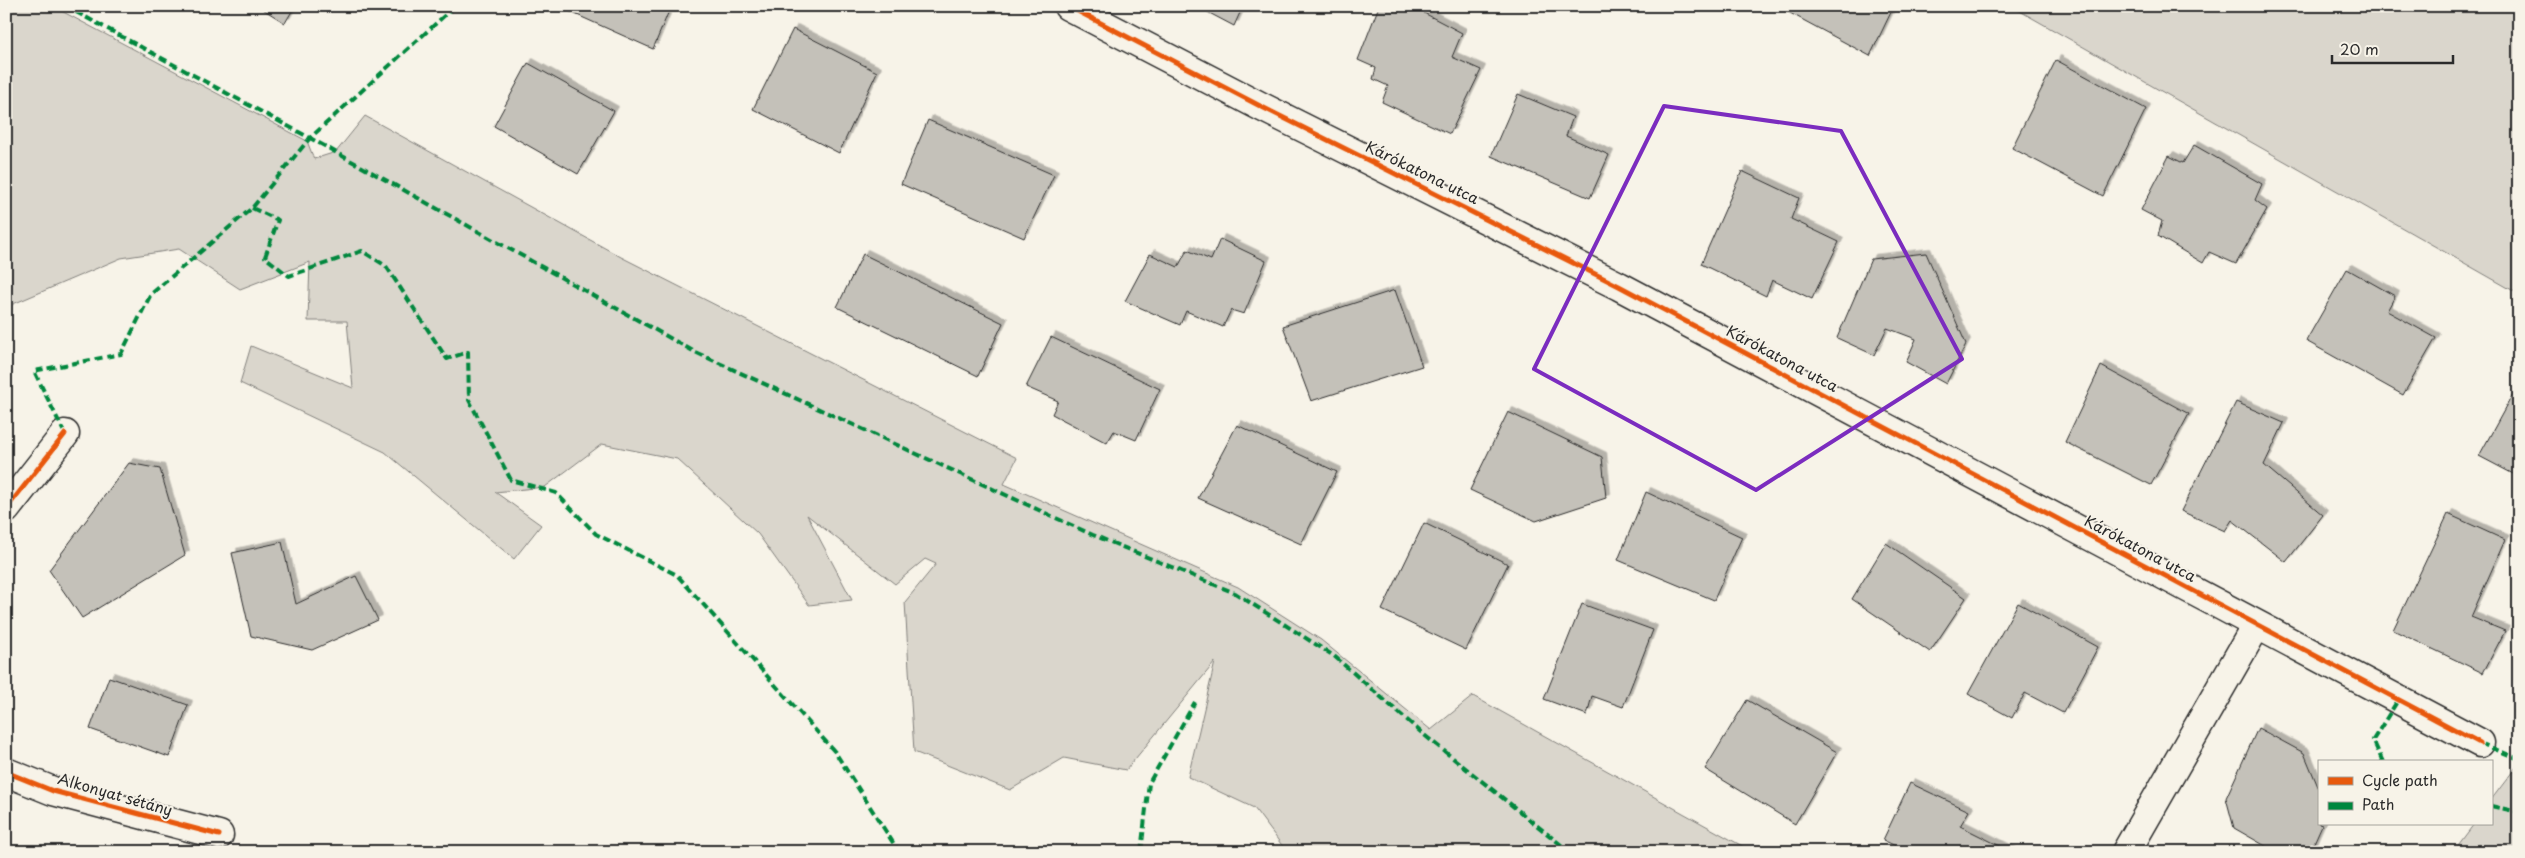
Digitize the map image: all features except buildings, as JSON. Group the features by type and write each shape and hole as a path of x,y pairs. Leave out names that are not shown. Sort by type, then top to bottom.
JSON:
{"street":[{"name":"Kárókatona utca","path":"1068,6 1262,107 1619,286 1983,478 2256,626 2480,743"},
{"path":"6,509 65,434"},
{"path":"2126,852 2256,626"},
{"name":"Alkonyat sétány","path":"6,772 53,791 219,835"}],"highlighted area":[{"path":"1664,106 1841,131 1962,359 1756,490 1534,369"}],"shaded area":[{"path":"6,6 52,6 307,141 314,159 336,152 365,116 621,257 1017,458 1004,484 1238,587 1321,640 1431,730 1473,696 1753,852 1287,852 1254,808 1188,777 1215,662 1126,770 1064,758 1010,790 914,752 905,602 936,564 925,559 895,584 807,515 852,600 809,605 758,534 677,459 602,444 545,487 495,492 541,525 514,559 385,452 240,383 251,346 353,388 347,321 308,321 310,262 240,289 179,249 121,258 6,307"},
{"path":"2011,6 2519,6 2519,294"},
{"path":"2519,763 2519,852 2453,852 2472,826 2492,826 2492,799"}],"marked path":[{"path":"65,6 310,138 695,352 1093,535 1235,593 1334,656 1423,734 1570,852"},
{"path":"65,434 34,371 121,354 151,294 252,208 310,138 455,6"},
{"path":"252,208 278,220 265,257 289,276 362,251 386,266 447,359 468,352 469,400 511,480 556,493 596,534 677,575 835,752 899,852"},
{"path":"2382,760 2373,740 2398,700"},
{"path":"1141,852 1149,783 1195,702"},
{"path":"2480,743 2519,759"},
{"path":"2492,806 2519,812"}],"cycle path":[{"path":"1068,6 1262,107 1619,286 2480,743"},
{"path":"6,509 65,434"},
{"path":"6,772 53,791 219,835"}]}
